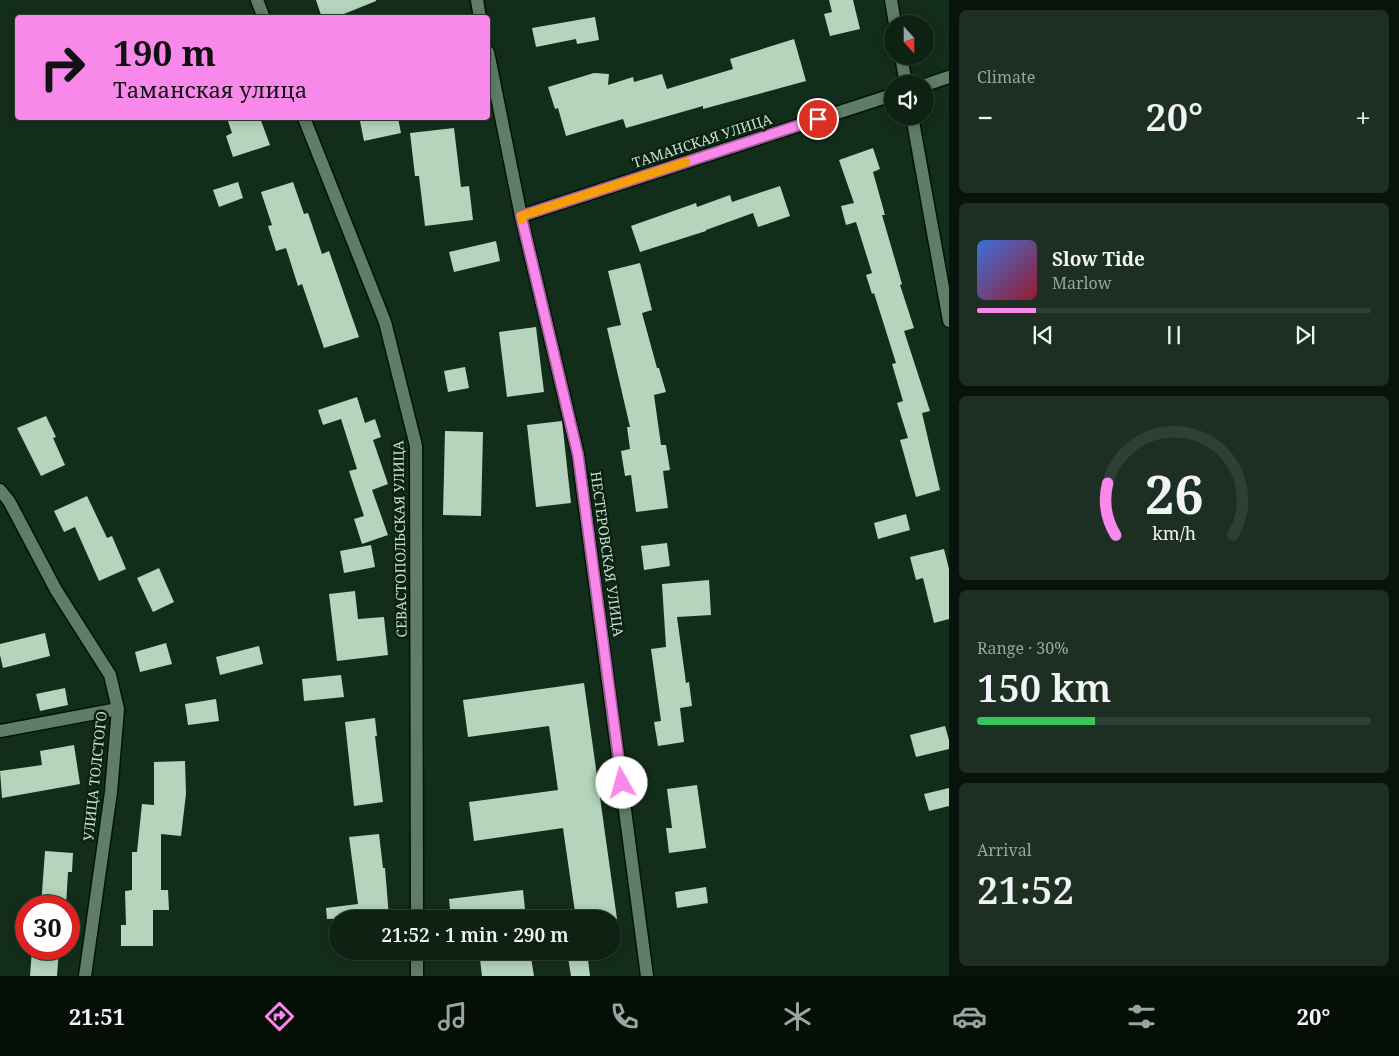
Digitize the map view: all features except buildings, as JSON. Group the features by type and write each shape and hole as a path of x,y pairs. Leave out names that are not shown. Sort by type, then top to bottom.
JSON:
{"street":[{"path":"257,0 263,15"},
{"path":"477,0 480,15"},
{"path":"891,0 894,15"},
{"name":"НЕСТЕРОВСКАЯ УЛИЦА","path":"490,62 521,216 578,455 647,976"},
{"path":"934,82 949,77"},
{"name":"ТАМАНСКАЯ УЛИЦА","path":"521,216 884,98"},
{"name":"СЕВАСТОПОЛЬСКАЯ УЛИЦА","path":"305,120 385,322 416,446 417,910"},
{"path":"914,125 949,321"},
{"name":"УЛИЦА ТОЛСТОГО","path":"0,490 9,502 56,590 110,675 118,709 111,792 85,976"},
{"path":"0,731 118,709"},
{"path":"417,960 418,976"}],"slow traffic":[{"path":"522,220 521,216 686,162"}],"route":[{"path":"622,783 578,455 521,216 818,119"}]}
